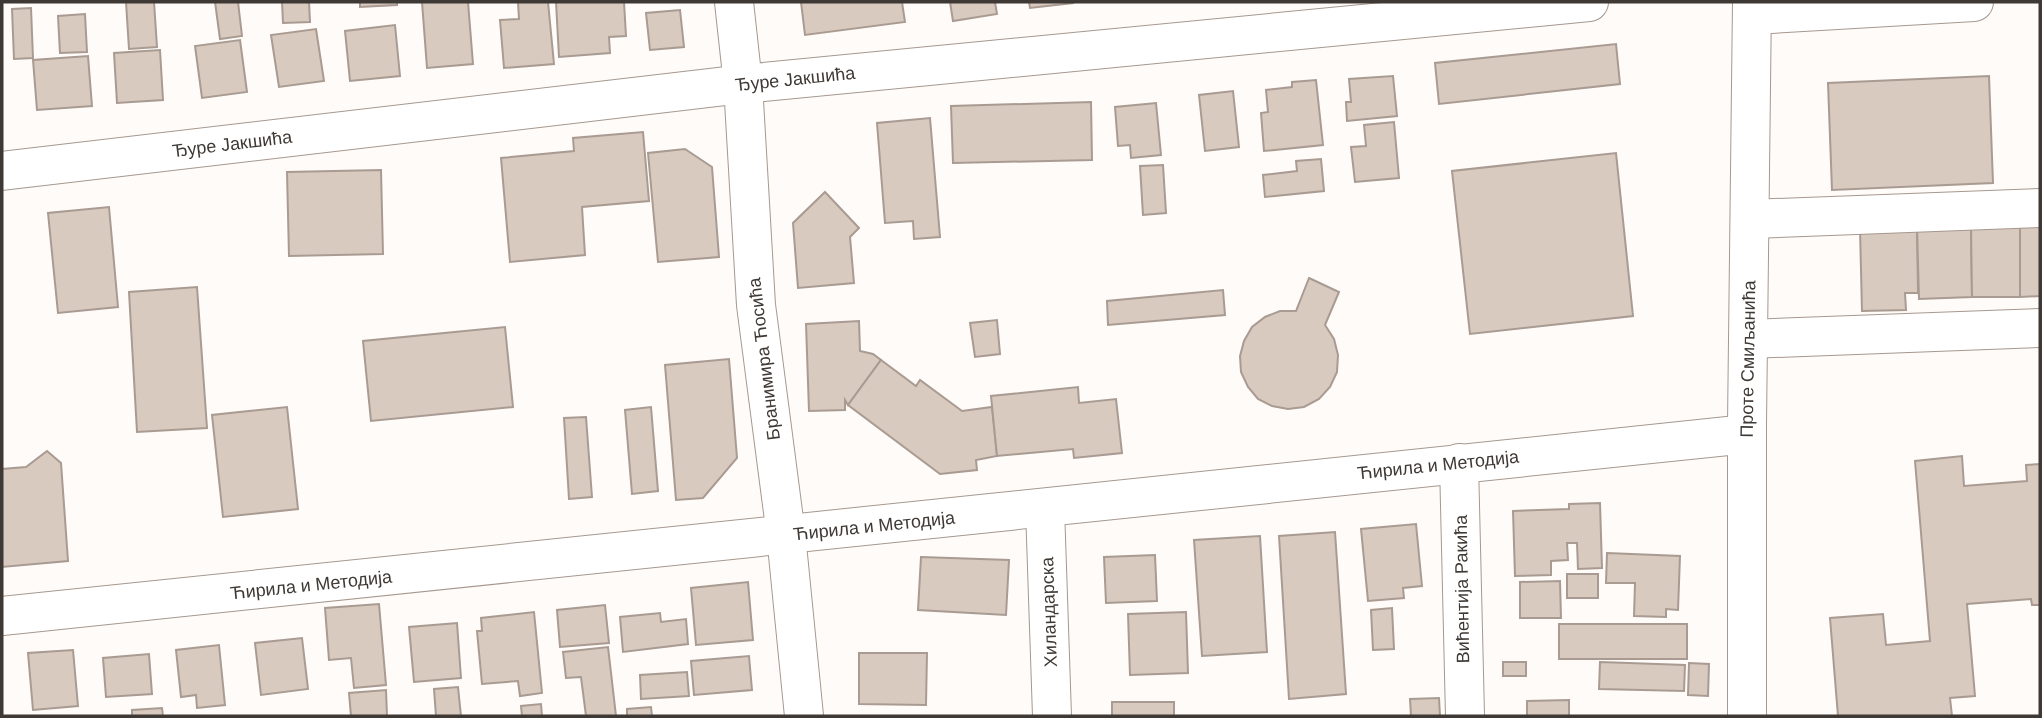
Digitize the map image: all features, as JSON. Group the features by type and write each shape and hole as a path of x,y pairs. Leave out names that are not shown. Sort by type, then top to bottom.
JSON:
{"street":[{"name":"Бранимира Ћосића","path":"734,2 743,84 756,305 786,535 804,716"},
{"name":"Ђуре Јакшића","path":"2,171 743,84 1589,2"},
{"path":"1753,8 1974,2"},
{"name":"Проте Смиљанића","path":"1747,716 1747,434 1753,8"},
{"path":"1750,219 2040,208"},
{"path":"1748,339 2040,328"},
{"name":"Ћирила и Методија","path":"2,616 1747,434"},
{"name":"Вићентија Ракића","path":"1459,463 1465,716"},
{"name":"Хиландарска","path":"1045,508 1052,716"}],"building":[{"path":"126,2 154,2 157,47 129,49"},
{"path":"215,2 238,2 242,36 220,39"},
{"path":"282,2 309,2 310,22 283,23"},
{"path":"360,2 397,2 397,5 360,7"},
{"path":"422,2 468,2 473,64 427,68"},
{"path":"518,2 548,2 554,64 504,68 500,20 519,19"},
{"path":"556,2 624,2 626,36 609,37 610,53 559,57"},
{"path":"801,2 902,2 905,22 805,35"},
{"path":"950,2 995,2 997,14 953,21"},
{"path":"1029,2 1073,2 1073,3 1030,8"},
{"path":"31,8 33,58 14,59 12,9"},
{"path":"680,10 684,47 650,50 646,13"},
{"path":"85,14 87,52 60,53 58,16"},
{"path":"395,25 400,76 350,81 345,31"},
{"path":"316,29 324,81 279,87 271,35"},
{"path":"240,40 247,92 202,98 195,46"},
{"path":"1616,44 1620,84 1439,104 1435,63"},
{"path":"160,50 163,100 117,103 114,53"},
{"path":"88,56 92,106 37,110 33,60"},
{"path":"1393,76 1397,116 1347,121 1346,102 1351,102 1349,79"},
{"path":"1989,76 1993,183 1832,190 1828,83"},
{"path":"1316,80 1323,145 1264,151 1261,113 1268,112 1266,90 1292,87 1292,82"},
{"path":"1233,91 1239,147 1205,151 1199,95"},
{"path":"1091,102 1092,160 953,163 951,106"},
{"path":"1156,103 1161,155 1131,158 1130,145 1118,146 1115,107"},
{"path":"930,118 940,237 914,239 913,221 885,223 877,123"},
{"path":"1394,122 1399,178 1355,182 1351,147 1366,146 1364,125"},
{"path":"643,132 649,201 582,207 585,255 510,262 501,158 574,151 573,138"},
{"path":"685,149 712,167 719,257 658,262 648,153"},
{"path":"1616,153 1633,316 1470,334 1452,171"},
{"path":"1321,159 1324,191 1265,197 1263,175 1297,171 1296,161"},
{"path":"1163,165 1166,213 1143,215 1140,166"},
{"path":"381,170 383,254 289,256 287,172"},
{"path":"825,192 859,228 850,237 854,283 798,288 793,223"},
{"path":"109,207 118,307 58,313 48,213"},
{"path":"2040,221 2040,296 2020,297 2020,226"},
{"path":"1917,226 1918,293 1905,293 1906,310 1862,311 1860,229"},
{"path":"1917,226 1971,227 1972,297 1919,299"},
{"path":"2020,226 2020,297 1972,297 1971,227"},
{"path":"1309,278 1339,292 1325,325 1334,339 1338,355 1337,372 1330,387 1319,399 1304,407 1288,409 1272,406 1258,399 1241,372 1240,356 1244,341 1252,327 1265,317 1280,311 1296,311"},
{"path":"197,287 207,428 137,432 129,292"},
{"path":"1223,290 1225,315 1108,325 1107,301"},
{"path":"997,320 1000,354 975,357 970,323"},
{"path":"859,321 860,351 873,354 881,360 848,405 845,400 845,410 809,411 806,324"},
{"path":"505,327 513,407 371,421 363,341"},
{"path":"729,359 737,458 703,498 676,500 665,365"},
{"path":"881,360 916,386 920,380 962,411 992,407 997,456 976,460 977,470 940,474 848,405"},
{"path":"1078,387 1079,403 1116,399 1122,453 1074,458 1073,449 997,456 991,396"},
{"path":"287,407 298,509 223,517 212,415"},
{"path":"651,407 658,491 632,494 625,410"},
{"path":"586,417 592,497 569,499 564,418"},
{"path":"47,451 61,463 68,561 2,567 2,469 26,467"},
{"path":"1962,456 1964,486 2027,481 2026,465 2040,464 2040,605 2032,605 2031,599 1967,604 1975,696 1950,698 1952,716 1838,716 1830,618 1883,614 1886,645 1930,641 1915,461"},
{"path":"1600,503 1602,568 1578,569 1577,543 1567,543 1568,560 1551,561 1551,575 1515,576 1513,511 1569,509 1569,504"},
{"path":"1416,524 1422,586 1403,588 1404,598 1368,601 1361,529"},
{"path":"1335,532 1346,694 1289,699 1279,536"},
{"path":"1260,536 1267,652 1202,656 1194,540"},
{"path":"1607,553 1680,556 1678,610 1666,609 1666,617 1634,616 1635,583 1606,583"},
{"path":"1155,555 1157,601 1106,603 1104,557"},
{"path":"921,557 1009,560 1006,615 918,610"},
{"path":"1567,574 1598,574 1598,598 1567,598"},
{"path":"1560,581 1561,618 1520,618 1520,582"},
{"path":"748,582 753,640 696,645 691,588"},
{"path":"379,604 386,685 354,688 351,658 329,660 325,608"},
{"path":"605,605 609,643 560,647 557,610"},
{"path":"1392,608 1394,649 1373,650 1371,610"},
{"path":"534,612 542,693 520,696 518,681 482,684 477,631 482,631 481,618"},
{"path":"1186,612 1188,673 1130,675 1128,614"},
{"path":"660,613 661,622 686,619 688,644 623,652 620,617"},
{"path":"457,623 461,678 414,682 409,627"},
{"path":"1559,624 1687,624 1687,659 1559,659"},
{"path":"302,638 308,689 261,695 255,643"},
{"path":"219,645 225,705 197,708 196,695 181,697 176,650"},
{"path":"608,647 616,716 586,716 581,677 566,678 563,652"},
{"path":"73,650 78,706 33,710 28,653"},
{"path":"859,653 927,653 926,705 859,704"},
{"path":"149,654 152,694 106,697 103,658"},
{"path":"749,656 752,690 694,695 691,661"},
{"path":"1503,662 1526,662 1526,676 1503,676"},
{"path":"1600,662 1685,665 1684,691 1599,689"},
{"path":"1689,663 1709,664 1708,696 1688,695"},
{"path":"687,672 689,696 641,699 640,675"},
{"path":"458,687 461,716 436,716 434,689"},
{"path":"386,690 387,716 351,716 349,693"},
{"path":"1439,698 1440,716 1411,716 1410,699"},
{"path":"1569,700 1569,716 1527,716 1527,701"},
{"path":"1112,702 1174,702 1174,716 1112,716"},
{"path":"541,704 542,716 522,716 521,706"},
{"path":"651,707 652,716 627,716 627,709"},
{"path":"162,708 163,716 132,716 132,710"}]}
